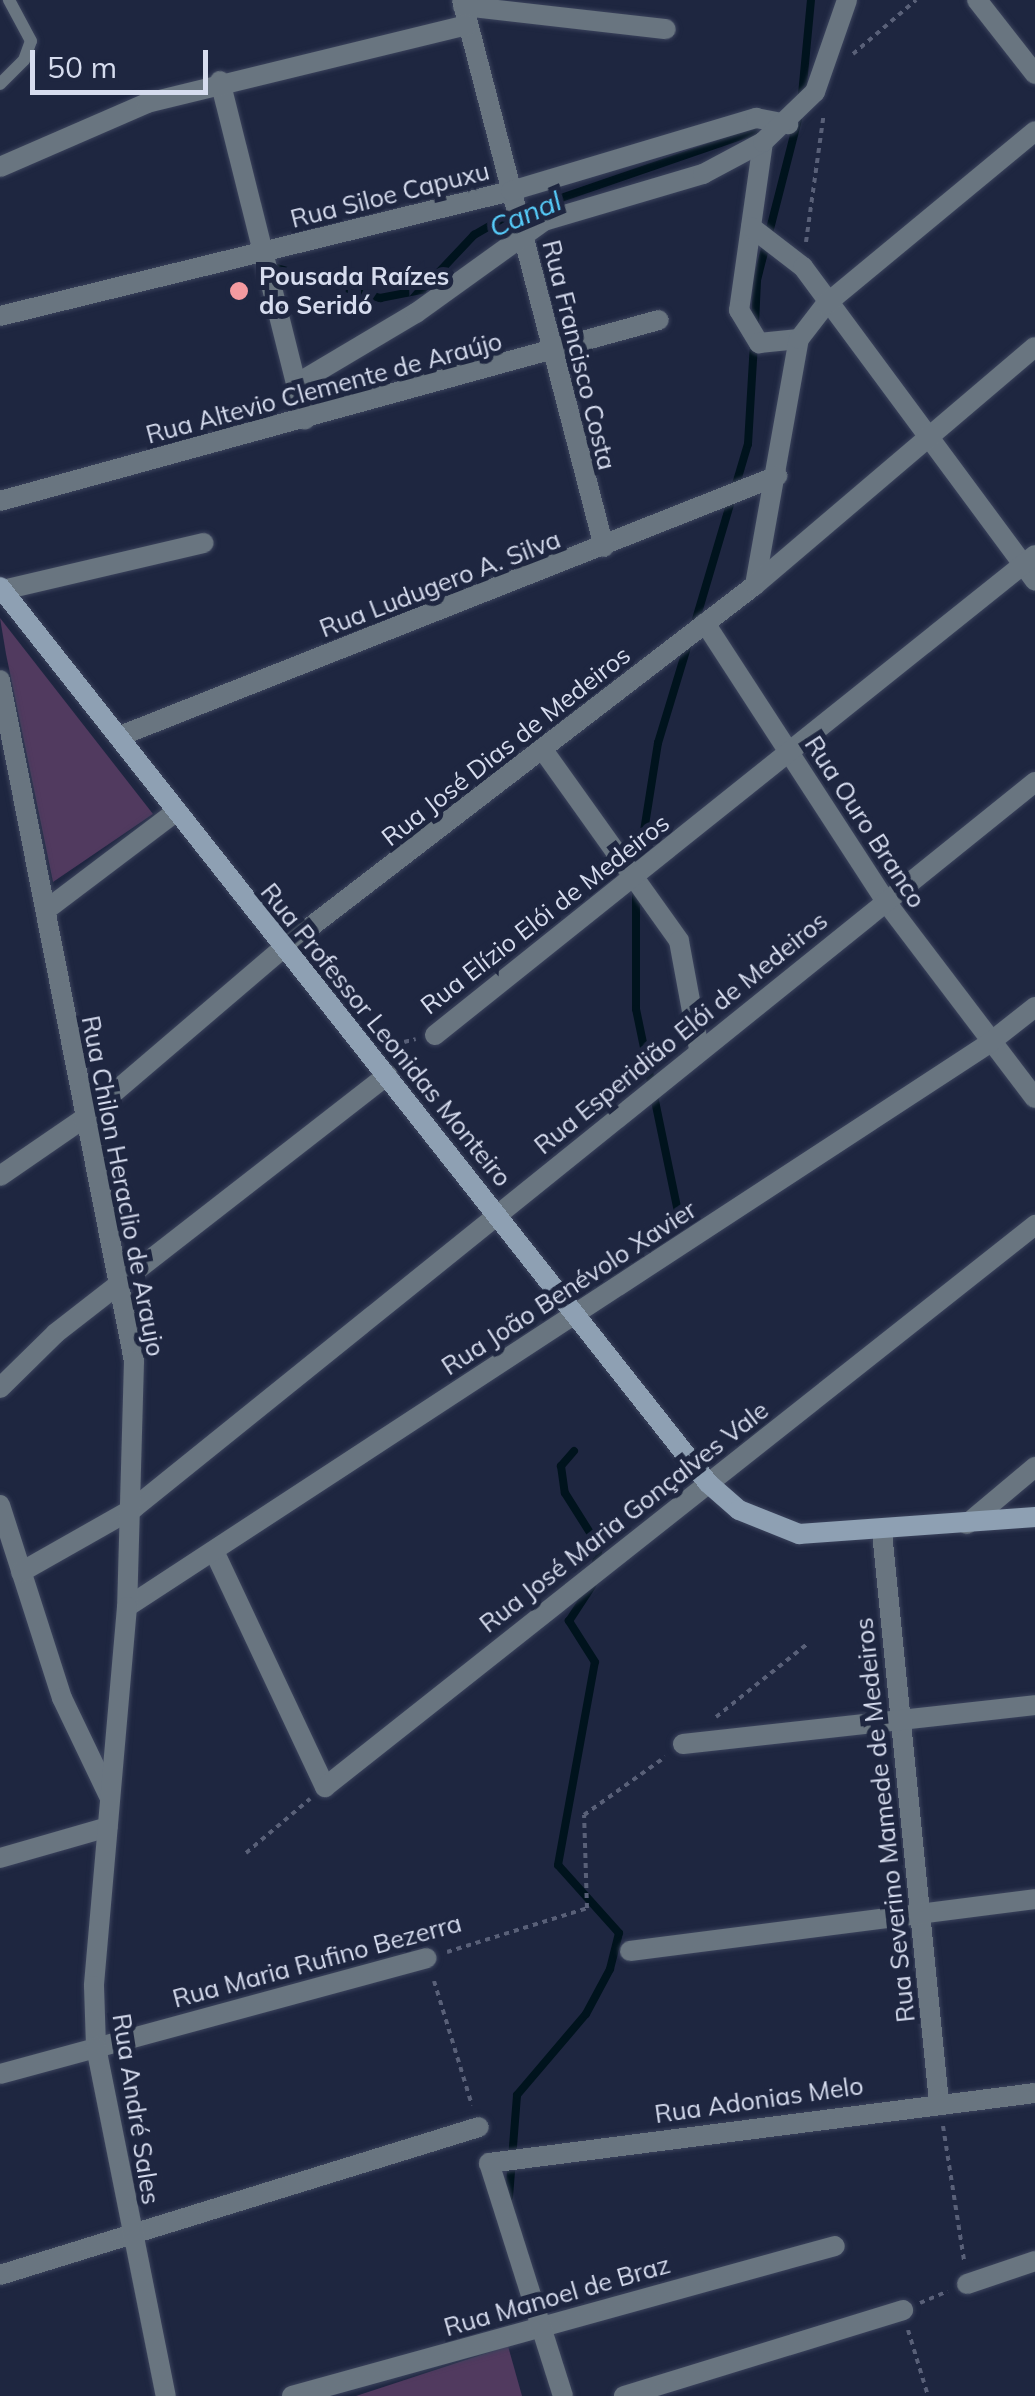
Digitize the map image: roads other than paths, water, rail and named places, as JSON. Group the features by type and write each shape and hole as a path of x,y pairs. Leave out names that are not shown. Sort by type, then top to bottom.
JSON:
{"main road":[{"name":"Rua Professor Leonidas Monteiro","path":"1,588 283,948 578,1311 708,1482 739,1510 799,1534 882,1532"},
{"path":"882,1532 1035,1517"}],"street":[{"path":"298,383 416,312 522,234 575,208 703,174 764,142 788,124 815,92 847,0"},
{"path":"976,0 1035,74"},
{"path":"0,167 87,125 220,81 464,10 666,30"},
{"name":"Rua Francisco Costa","path":"464,10 549,353 604,547"},
{"path":"220,81 306,420"},
{"name":"Rua Siloe Capuxu","path":"0,316 511,191 756,118 788,124"},
{"path":"754,585 799,340 826,304 1035,131"},
{"path":"764,142 740,282 745,326 768,347 799,340"},
{"path":"752,227 802,266 826,304 1031,567"},
{"name":"Rua Altevio Clemente de Araújo","path":"0,501 660,320"},
{"name":"Rua José Dias de Medeiros","path":"0,1176 83,1120 283,948 754,585 928,434 1035,348"},
{"name":"Rua Ludugero A. Silva","path":"120,736 777,476"},
{"path":"1,588 204,543"},
{"name":"Rua Elízio Elói de Medeiros","path":"435,1035 789,752 1031,567"},
{"name":"Rua Ouro Branco","path":"706,623 886,902 988,1044 1035,1098"},
{"name":"Rua Chilon Heraclio de Araujo","path":"0,680 83,1120 121,1283 134,1361 134,1508 108,1827"},
{"path":"543,750 679,941 699,1049"},
{"name":"Rua Esperidião Elói de Medeiros","path":"21,1572 134,1508 496,1212 1035,782"},
{"path":"46,910 176,811"},
{"name":"Rua João Benévolo Xavier","path":"127,1607 988,1044 1035,1007"},
{"path":"0,1388 56,1333 387,1075"},
{"name":"Rua José Maria Gonçalves Vale","path":"214,1551 325,1787 1035,1224"},
{"path":"967,1524 1035,1467"},
{"path":"0,1505 62,1698 110,1798"},
{"name":"Rua Severino Mamede de Medeiros","path":"882,1532 916,1912 939,2102"},
{"path":"684,1744 1035,1705"},
{"path":"0,1858 108,1827"},
{"name":"Rua André Sales","path":"108,1827 97,1916 96,2047 166,2396"},
{"path":"630,1951 1035,1899"},
{"name":"Rua Maria Rufino Bezerra","path":"0,2074 427,1958"},
{"name":"Rua Adonias Melo","path":"541,2326 489,2162 1035,2092"},
{"path":"0,2275 479,2126"},
{"name":"Rua Manoel de Braz","path":"302,2395 834,2246"},
{"path":"968,2284 1035,2261"},
{"path":"624,2396 903,2310"},
{"path":"541,2326 563,2396"}],"lane":[{"path":"0,84 24,60 31,41 27,23 9,0"}],"waterway":[{"name":"Canal","path":"802,95 811,0"},
{"path":"755,324 757,280 798,119"},
{"name":"Canal","path":"270,266 380,298 422,290 474,235 503,218 767,127"},
{"path":"694,626 748,444 754,343"},
{"path":"638,869 658,743 688,644"},
{"path":"636,888 636,1009 678,1211"},
{"path":"574,1451 561,1466 565,1493 599,1547 595,1568"},
{"path":"509,2197 517,2095 586,2014 610,1969 619,1933 558,1865 595,1662 569,1621 592,1586"}],"place":[{"name":"Pousada Raízes do Seridó","path":"239,291"}]}
